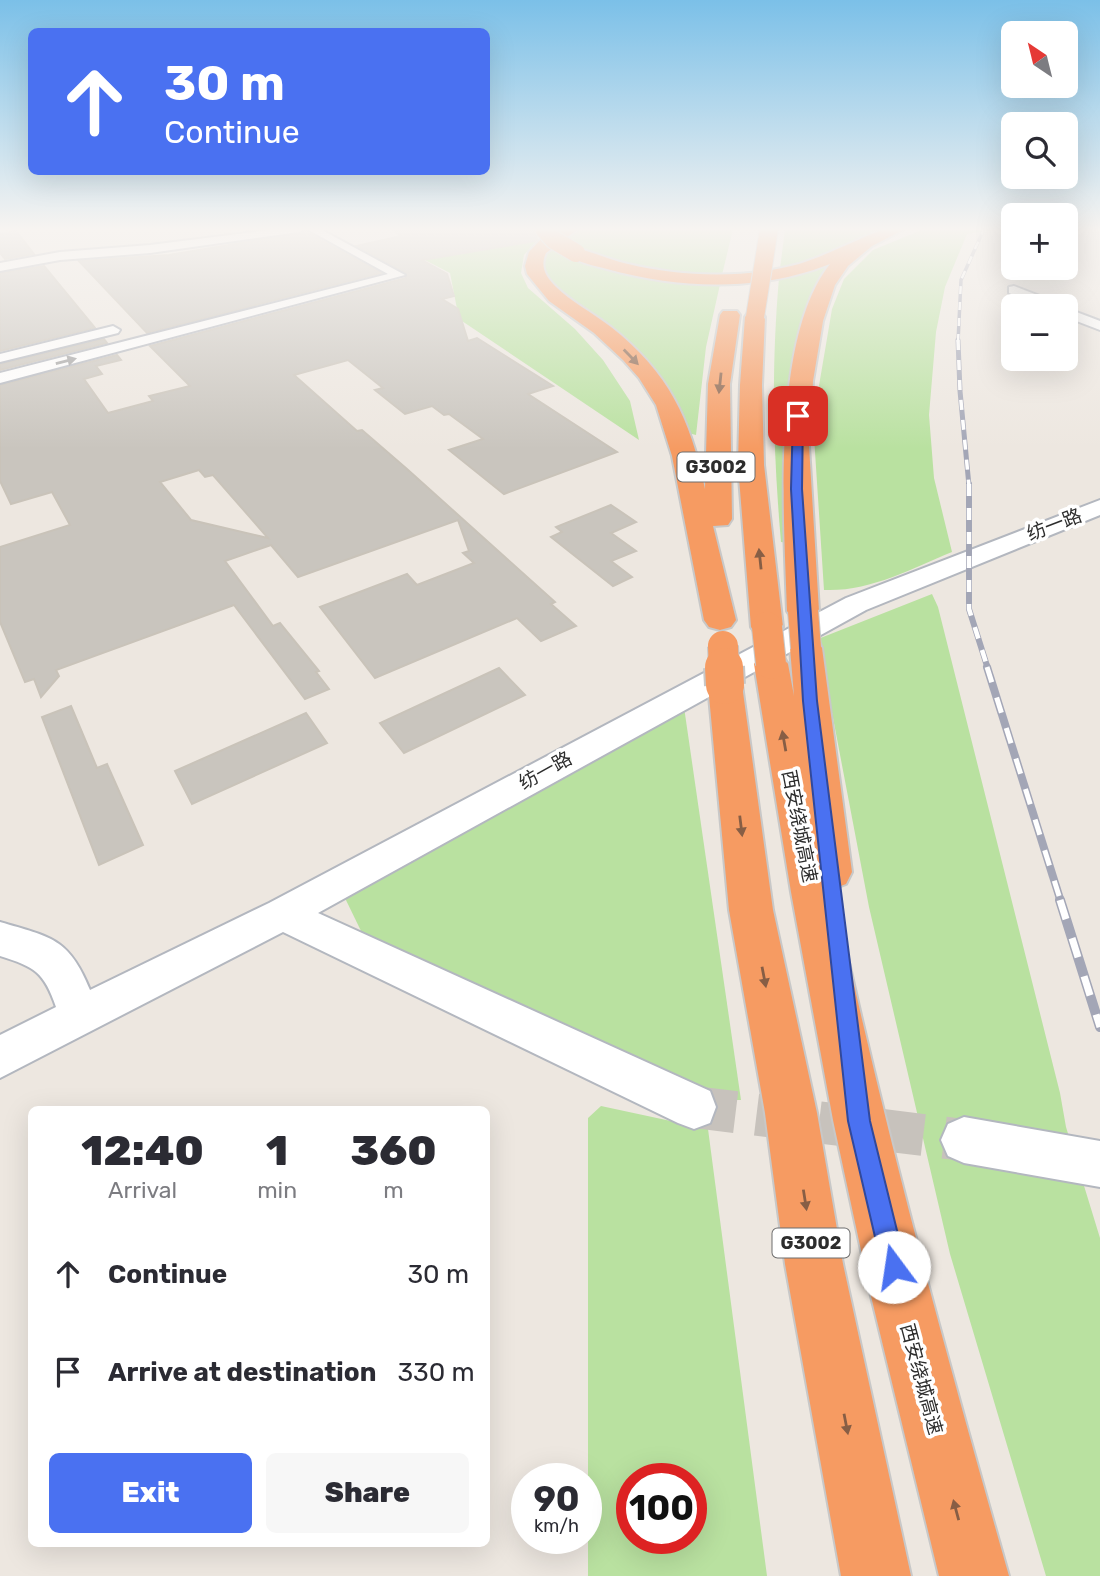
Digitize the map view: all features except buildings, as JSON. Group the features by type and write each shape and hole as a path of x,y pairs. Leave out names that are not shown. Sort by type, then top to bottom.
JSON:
{"highway":[{"path":"564,303 632,357 668,403 687,455 721,633"},
{"name":"西安绕城高速","path":"742,303 751,386 751,465 787,638 803,845 859,1121 912,1341 974,1576"},
{"name":"西安绕城高速","path":"747,303 719,384 716,460 725,685 751,910 791,1113 814,1264 876,1576"},
{"path":"787,638 796,440 805,358 819,303"}],"street":[{"path":"0,378 291,303"},
{"path":"1078,317 1100,326"},
{"path":"0,358 132,325"},
{"name":"纺一路","path":"0,1057 282,914 856,604 1048,525 1100,507"},
{"path":"282,914 694,1107"},
{"path":"0,939 40,951 55,960 68,983 79,1016"},
{"path":"964,1140 1100,1164"}],"green space":[{"path":"456,303 545,303 575,329 603,360 630,401 639,440 459,319"},
{"path":"570,303 716,303 706,347 696,435 688,433 679,408"},
{"path":"778,303 824,303 788,543 781,542 776,475 775,345"},
{"path":"835,303 942,303 936,332 929,415 934,478 952,552 873,583 841,590 824,590 813,421"},
{"path":"932,594 938,607 1060,1093 1066,1127 1100,1238 1100,1576 1046,1576 950,1254 869,907 818,639"},
{"path":"684,707 741,1100 708,1100 362,933 343,894"},
{"path":"601,1106 708,1129 767,1576 588,1576 588,1554 602,1554 602,1463 588,1463 588,1118"}],"tunnel":[{"path":"694,1107 964,1140"}],"railway":[{"path":"958,341 960,303"},
{"path":"958,341 969,486"},
{"path":"969,486 969,609 988,669"},
{"path":"987,667 1061,902"},
{"path":"1060,900 1100,1027"}],"route":[{"path":"798,416 797,489 810,701 859,1121 894,1267"}]}
